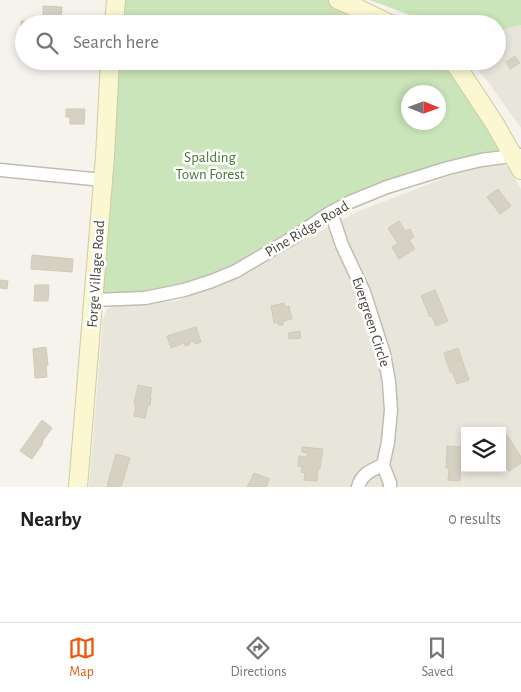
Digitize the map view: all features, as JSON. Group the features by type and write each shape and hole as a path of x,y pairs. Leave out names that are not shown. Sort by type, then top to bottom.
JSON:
{"main road":[{"path":"115,15 116,0"},
{"path":"338,0 371,15"},
{"name":"Forge Village Road","path":"78,487 94,300 109,70"},
{"path":"459,70 518,160"}],"street":[{"name":"Pine Ridge Road","path":"94,300 145,298 212,282 236,271 294,237 331,212 368,194 412,178 481,160 518,160"},
{"path":"0,170 103,180"},
{"name":"Evergreen Circle","path":"331,212 342,245 364,292 380,339 387,368 391,410 388,442 383,465 390,487"},
{"path":"358,487 371,470 383,465"}],"shaded area":[{"path":"521,25 521,128 478,70 506,70 506,29"},
{"path":"494,163 501,163 509,168 521,189 521,487 89,487 103,318 107,309 117,303 175,301 226,284 357,212 452,175"}],"green space":[{"path":"117,0 361,0 385,15 116,15"},
{"path":"370,0 521,0 521,25 506,29 506,15 410,15"},
{"name":"Spalding Town Forest","path":"111,70 456,70 513,155 350,202 212,281 94,300"}],"building":[{"path":"43,6 62,7 61,15 43,15"},
{"path":"515,56 520,63 510,69 506,62"},
{"path":"66,109 85,109 84,124 70,124 70,117 66,117"},
{"path":"498,189 511,206 500,214 487,197"},
{"path":"399,221 405,231 410,229 414,237 409,240 415,249 399,259 392,247 398,244 388,228"},
{"path":"32,255 73,259 72,272 31,269"},
{"path":"0,280 8,281 7,289 0,288"},
{"path":"35,285 49,285 48,301 34,301"},
{"path":"435,290 448,321 436,326 421,296"},
{"path":"284,303 285,307 289,306 292,319 283,321 283,325 278,325 278,322 274,323 271,306"},
{"path":"196,327 201,342 195,344 194,341 190,342 190,344 185,346 184,343 171,348 167,336"},
{"path":"300,331 301,338 289,339 288,333"},
{"path":"46,347 47,377 35,378 33,349"},
{"path":"458,348 469,380 457,384 452,372 450,372 444,353"},
{"path":"138,385 152,388 150,405 148,404 145,418 134,416 136,405 134,404"},
{"path":"42,420 52,428 32,459 20,451"},
{"path":"506,436 521,457 521,463 509,471 506,466"},
{"path":"447,446 461,447 460,481 448,480 449,468 446,468"},
{"path":"302,447 323,449 317,481 304,480 305,473 301,472 302,467 298,466 299,456 307,457 308,453 302,452"},
{"path":"116,454 130,458 121,487 109,487 107,486"},
{"path":"254,473 270,479 266,487 247,487"}]}
